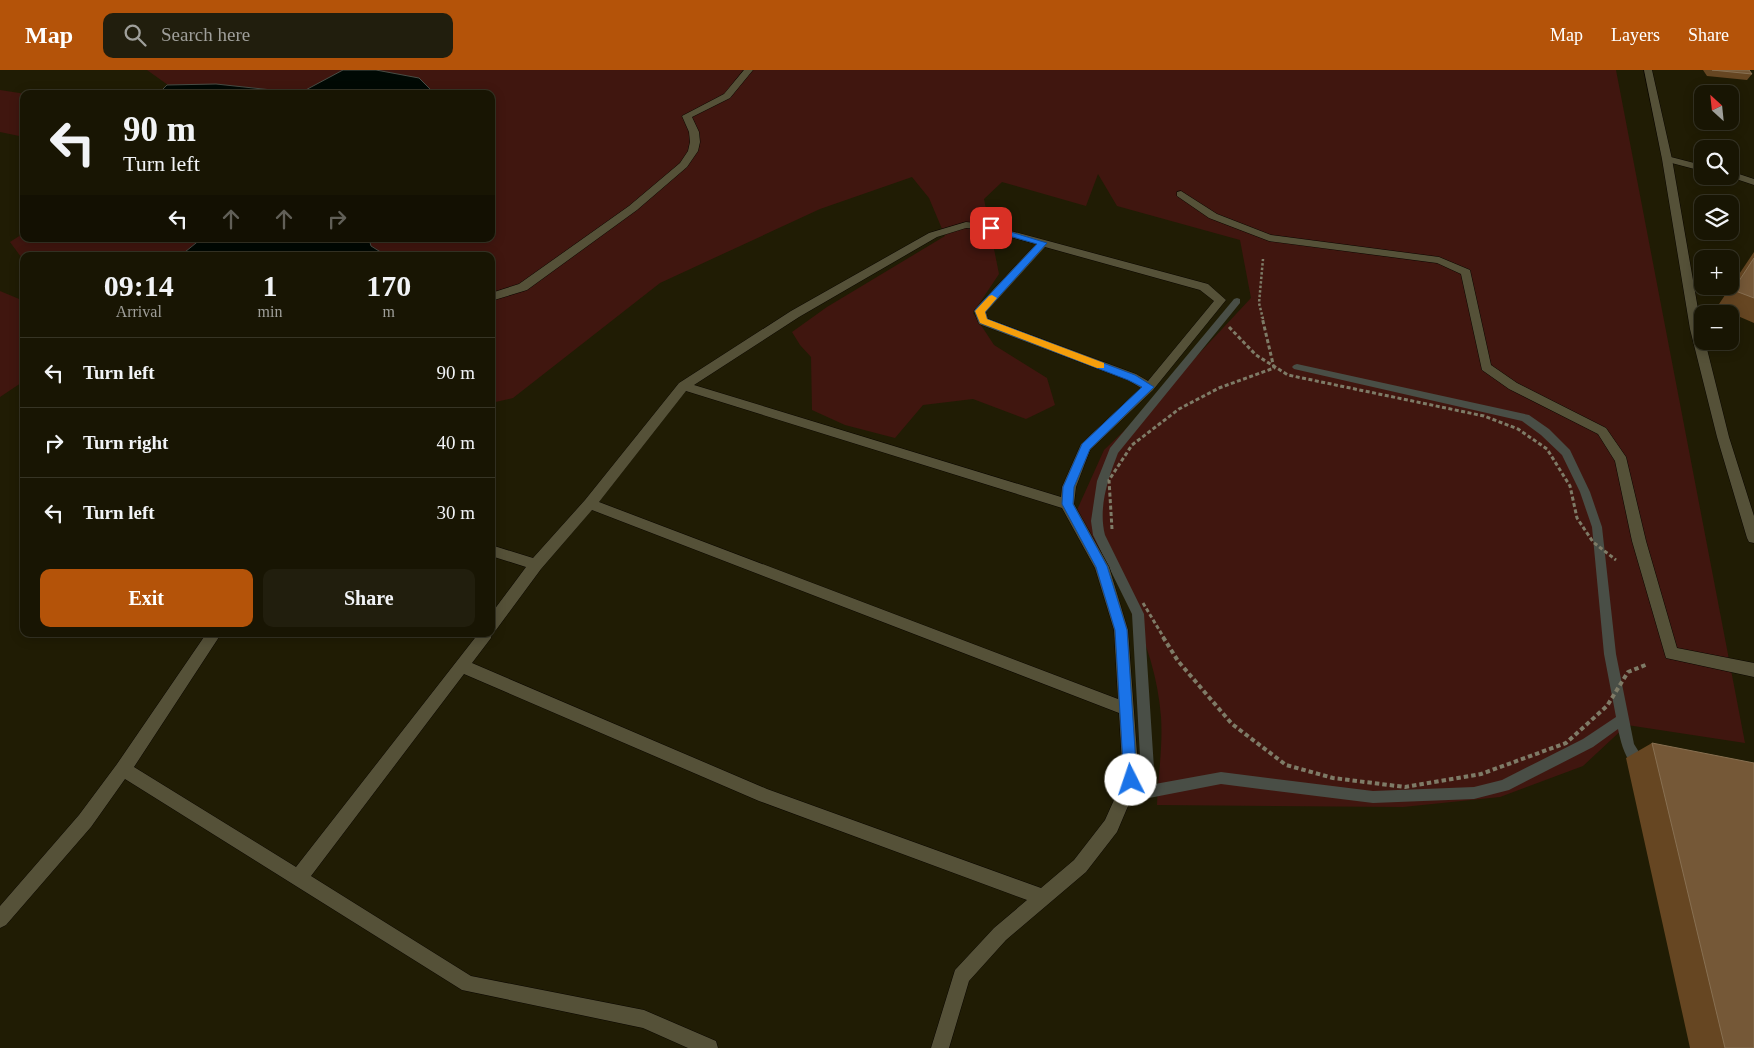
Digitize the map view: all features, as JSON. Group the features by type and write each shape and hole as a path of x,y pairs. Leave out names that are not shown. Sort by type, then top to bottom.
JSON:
{"street":[{"path":"495,296 523,287 633,208 668,180 684,165 693,151 694,132 688,116 727,96 749,70"},
{"path":"1648,70 1667,159 1696,329 1723,437 1754,538"},
{"path":"1667,159 1694,166"},
{"path":"1739,177 1754,182"},
{"path":"1181,194 1213,216 1269,238 1439,260 1466,272 1486,367 1513,386 1602,432 1621,460 1639,541 1671,653 1754,670"},
{"path":"495,621 536,565 590,504 683,386 795,314 933,235 966,226 981,226 1204,287 1220,300 1149,387 1085,447 1068,487 1067,504 1102,566 1121,630 1131,780 1111,826 1080,866 1000,934 961,976 940,1048"},
{"path":"1042,243 980,311 983,321 1132,377 1149,387"},
{"path":"683,386 1067,504"},
{"path":"590,504 1126,709"},
{"path":"495,551 536,565"},
{"path":"0,920 85,821 123,769 212,637"},
{"path":"298,879 484,637"},
{"path":"462,666 765,796 1043,897"},
{"path":"123,769 468,984 644,1019 709,1048"}],"path":[{"path":"1253,232 1263,257 1259,303 1274,368"},
{"path":"1214,309 1246,348 1265,364 1288,375 1328,385 1484,416 1518,429 1547,450 1570,486 1578,518 1593,542 1625,567 1648,571"},
{"path":"1114,536 1109,480 1132,445 1179,409 1219,388 1274,368"},
{"path":"1141,600 1178,661 1232,724 1286,765 1333,778 1405,787 1481,774 1566,742 1607,706 1628,672 1671,653"}],"shaded area":[{"path":"147,70 1616,70 1745,743 1627,725 1583,766 1500,797 1403,807 1157,805 1161,717 1151,662 1142,635 1119,584 1077,510 1104,450 1151,405 1251,298 1240,240 1117,206 1098,174 1086,206 1002,182 984,199 999,274 973,313 994,345 1047,378 1055,405 1026,419 973,399 923,405 895,438 845,425 812,410 811,357 792,332 827,307 945,236 929,198 912,177 820,209 660,283 513,398 495,402 495,252 20,252 20,256 10,242 20,236 20,242 495,242 495,90 164,90 168,85"},
{"path":"343,70 376,70 419,78 431,90 306,90"},
{"path":"216,84 272,90 162,90 167,85"},
{"path":"0,90 20,93 20,136 0,132"},
{"path":"197,242 370,242 371,246 381,252 185,252"},
{"path":"0,291 20,299 20,384 0,397"}],"building":[{"path":"1712,70 1749,70 1752,74"},
{"path":"1754,258 1754,298 1739,292 1739,281"},
{"path":"1652,743 1754,763 1754,1048 1725,1048"}],"waterway":[{"path":"1237,301 1114,451 1102,481 1096,521 1099,535 1138,614 1149,792 1221,778 1373,797 1474,793 1504,786 1588,743 1623,719"},
{"path":"1297,367 1525,418 1545,432 1566,453 1585,492 1597,527 1610,654 1623,719"},
{"path":"1623,719 1628,746 1641,765"}],"slow traffic":[{"path":"992,298 980,311 983,321 1101,365"}],"route":[{"path":"991,228 1042,243 980,311 983,321 1132,377 1149,387 1085,447 1068,487 1067,504 1102,566 1121,630 1131,780"}]}
